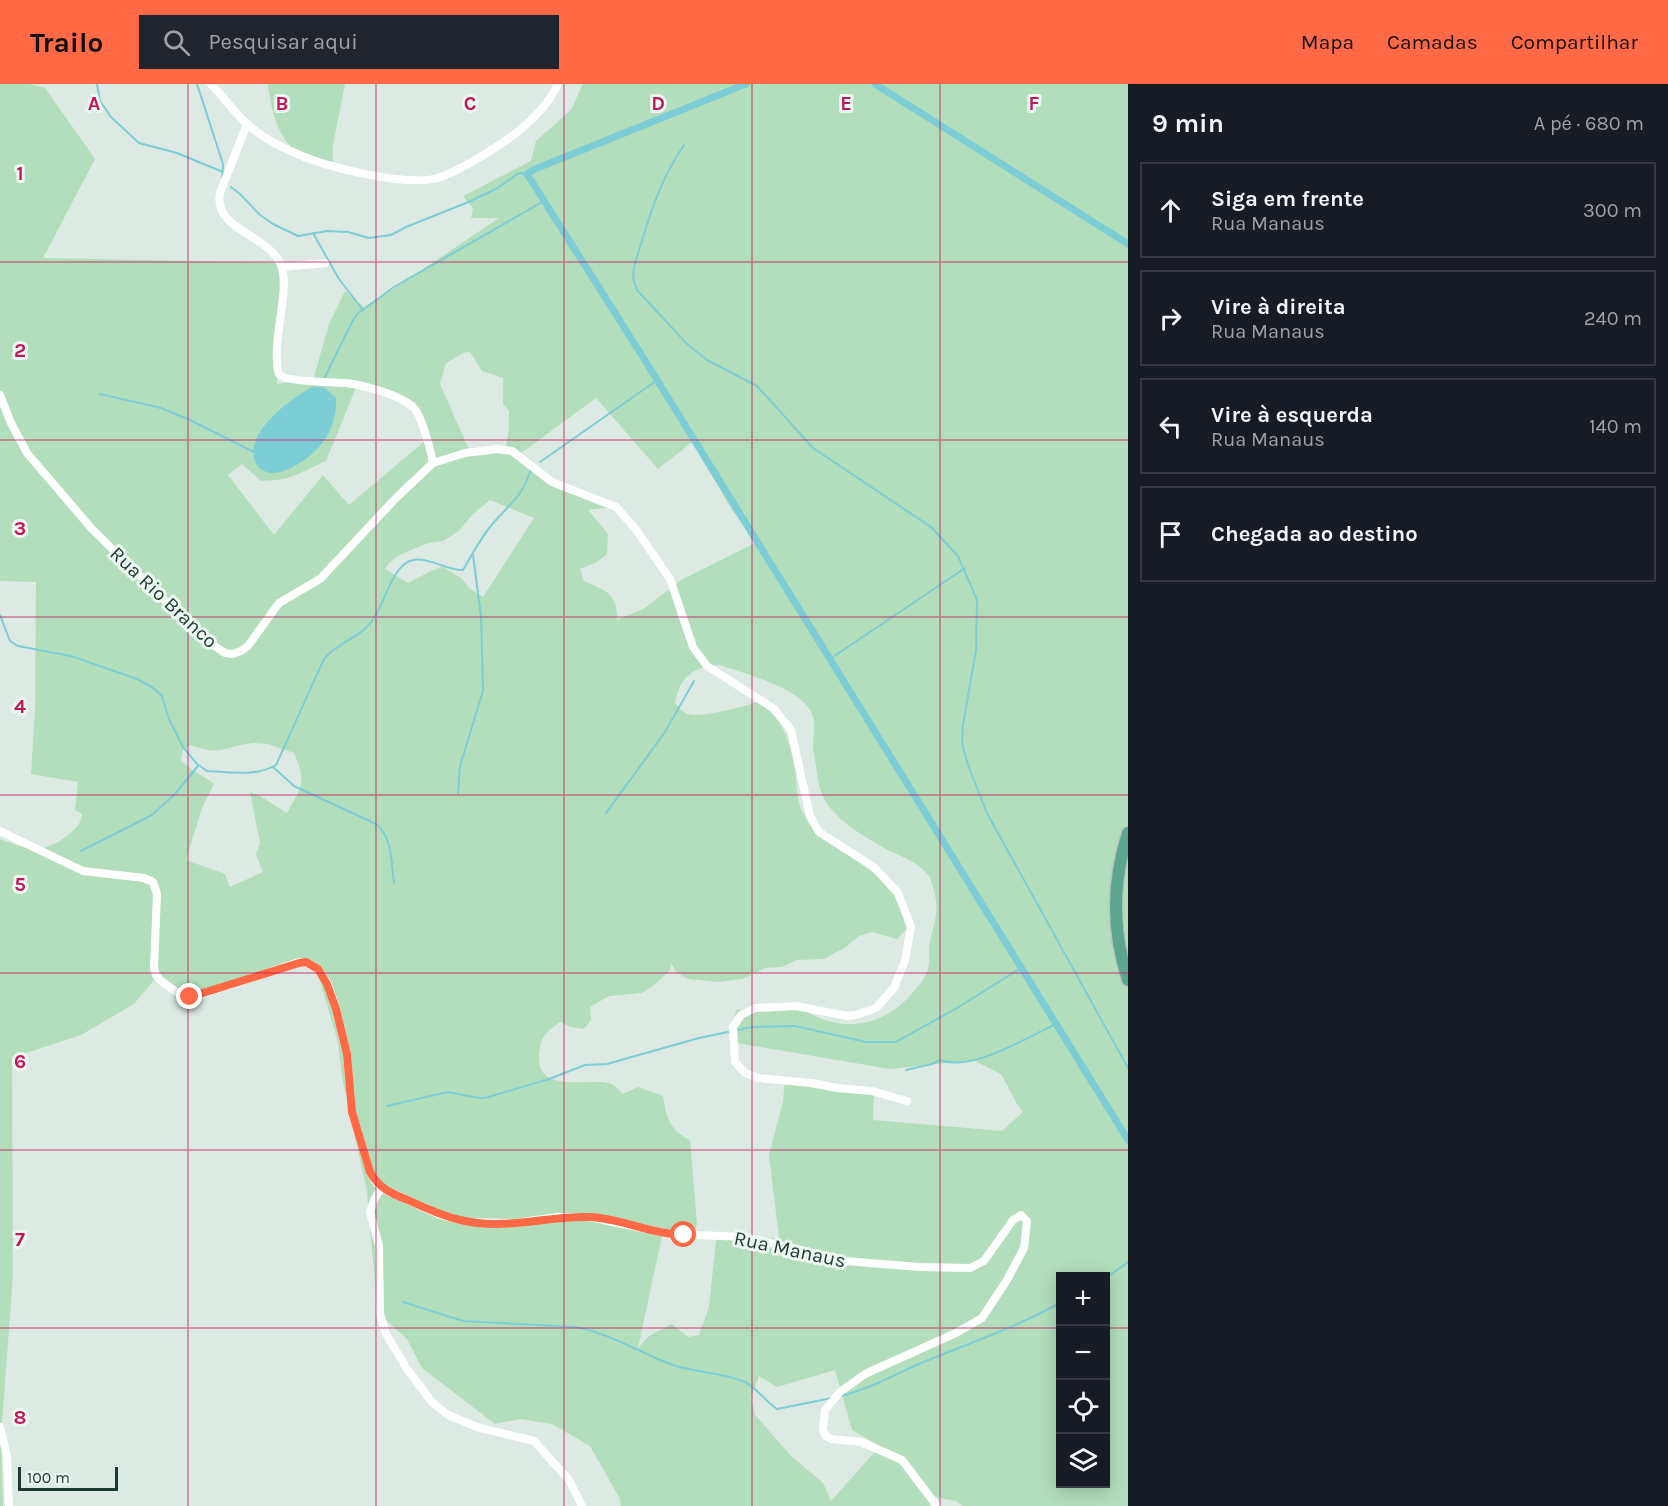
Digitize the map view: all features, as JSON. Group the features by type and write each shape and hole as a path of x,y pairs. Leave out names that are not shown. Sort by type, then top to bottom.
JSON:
{"main road":[{"path":"1128,832 1119,866 1115,897 1118,940 1128,981"}],"street":[{"path":"211,84 247,124 268,140 294,153 328,165 378,176 410,180 436,178 468,164 503,143 537,114 558,84"},
{"path":"247,124 220,193 218,204 223,214 236,227 259,240 282,267 283,282 276,354 278,374 281,377 292,379 348,383 390,395 415,408 433,463 465,453 498,449 512,451 552,482 616,507 635,528 670,579 693,647 707,666 773,708 791,730 810,816 819,832 874,867 898,892 911,927 905,960 894,988 876,1008 847,1016 796,1006 755,1008 741,1015 733,1027 735,1062 745,1073 758,1078 872,1092 907,1101"},
{"path":"282,267 325,263"},
{"name":"Rua Rio Branco","path":"0,395 11,423 27,453 92,529 204,639 225,652 233,654 248,646 279,603 320,579 396,498 433,463"},
{"path":"0,831 83,871 144,878 153,882 157,894 154,969 160,980 182,996 197,996 299,963 306,962 318,969 327,984 342,1031 347,1054 352,1112 370,1172 381,1188 370,1212 379,1246 380,1314 386,1334 407,1369 432,1402 448,1415 477,1427 534,1442 569,1480 581,1506"},
{"name":"Rua Manaus","path":"381,1188 440,1215 467,1222 515,1223 557,1217 589,1216 654,1232 746,1237 845,1261 919,1267 970,1268 984,1261 1012,1220 1021,1215 1027,1221 1024,1248 1007,1280 982,1318 956,1333 865,1374 840,1392 825,1410 823,1431 826,1436 831,1439 861,1442 902,1460 937,1506"},
{"path":"0,1427 8,1456 9,1506"}],"green space":[{"path":"0,84 29,84 45,88 95,159 43,258 281,263 277,384 314,377 329,324 345,291 365,308 499,218 471,218 473,209 463,196 531,161 536,141 571,110 583,84 1128,84 1128,1506 963,1506 956,1501 935,1497 929,1506 621,1506 620,1499 590,1446 552,1424 520,1419 495,1424 422,1368 407,1339 386,1320 376,1297 367,1191 343,1083 338,1042 317,971 301,958 188,999 154,980 134,1004 81,1035 20,1055 12,1064 13,1276 1,1436 3,1506 0,1506 0,839 26,848 50,846 75,829 82,814 75,810 78,782 31,774 35,708 36,582 0,581","holes":["470,352 482,371 503,378 503,404 509,411 505,452 470,452 440,384 446,363 463,353","360,384 414,407 426,440 349,505 323,475 274,535 228,475 242,464 261,481 278,480 294,476 326,461 355,390","596,398 658,469 692,442 729,505 755,543 681,580 645,608 617,620 613,598 584,581 580,569 597,562 607,554 608,534 588,510 612,507 550,483 521,453","490,500 534,518 483,597 470,589 461,578 443,567 408,583 385,569 399,555 428,543 443,541 459,531 472,515","720,665 770,682 805,703 814,721 813,748 819,786 825,800 834,812 856,831 920,867 931,879 936,902 926,975 902,1004 889,1013 874,1020 843,1024 812,1015 797,1005 736,1010 731,1042 890,1069 973,1060 1001,1074 1023,1112 1002,1131 873,1120 874,1093 785,1076 783,1102 769,1155 779,1238 716,1240 709,1307 699,1335 688,1337 672,1324 649,1336 638,1348 662,1236 693,1241 697,1223 690,1140 673,1127 663,1096 638,1087 623,1094 610,1084 565,1082 554,1080 546,1075 540,1067 539,1055 545,1036 560,1022 584,1029 591,1020 590,1007 609,996 642,993 670,970 671,963 677,973 688,979 718,982 743,979 765,968 782,967 797,960 824,959 846,947 859,936 872,932 897,939 907,929 899,902 884,882 821,836 803,813 798,800 789,744 781,726 769,709 760,701 722,712 691,715 685,713 675,703 684,680 695,671","253,743 268,744 294,753 300,771 301,784 287,813 250,792 260,843 256,854 263,872 230,887 225,874 186,860 202,808 214,784 181,760 183,750 191,745 209,750 223,750","835,1370 852,1430 880,1446 831,1501 823,1483 791,1456 755,1415 751,1397 759,1376 777,1387"]},
{"path":"268,84 345,84 333,145 333,163 305,156 286,141 273,113"}],"water":[{"path":"314,386 325,388 336,398 336,410 330,431 310,456 291,468 274,473 262,470 257,466 254,457 254,446 258,436 265,425 284,406"}],"waterway":[{"path":"97,84 100,101 111,117 139,143 177,153 223,172"},
{"path":"197,84 223,164 222,181"},
{"path":"746,84 527,174 1128,1140"},
{"path":"875,84 1128,244"},
{"path":"684,145 667,174 649,219 634,267 633,278 637,290 687,344 707,360 757,386 813,448 931,527 958,556 977,600 976,650 962,743 968,765 987,813 1128,1068"},
{"path":"231,187 260,215 298,236 327,231 348,232 369,238 391,235 496,189 519,173 527,174"},
{"path":"325,377 357,314 394,287 544,201"},
{"path":"313,233 339,279 363,310"},
{"path":"540,462 656,381"},
{"path":"100,394 161,408 254,452"},
{"path":"0,615 10,641 18,646 71,656 137,679 152,687 162,696 169,719 183,747 197,764 207,771 242,773 268,769 276,765 324,659 329,653 367,627 399,569 406,563 419,560 463,570 487,530 521,491 531,469"},
{"path":"458,793 460,766 483,691 481,616 473,555"},
{"path":"830,659 965,568"},
{"path":"606,813 665,732 694,681"},
{"path":"81,851 152,815 174,795 198,766"},
{"path":"273,767 294,786 376,824 386,836 394,883"},
{"path":"387,1106 448,1092 485,1098 549,1079 585,1065 607,1064 699,1038 752,1027 795,1026 866,1042 896,1042 957,1008 1021,968"},
{"path":"906,1070 940,1060 953,1062 983,1058 1056,1024"},
{"path":"1110,1275 1128,1262"},
{"path":"403,1302 463,1321 575,1327 588,1330 613,1338 673,1365 728,1376 745,1382 777,1409 832,1398"},
{"path":"841,1396 871,1386 921,1363 1009,1328 1056,1305"}],"route":[{"path":"190,997 299,963 306,962 318,969 324,976 342,1031 347,1054 352,1112 370,1172 381,1188 389,1192 453,1220 515,1223 557,1217 589,1216 654,1232 684,1235"}]}
